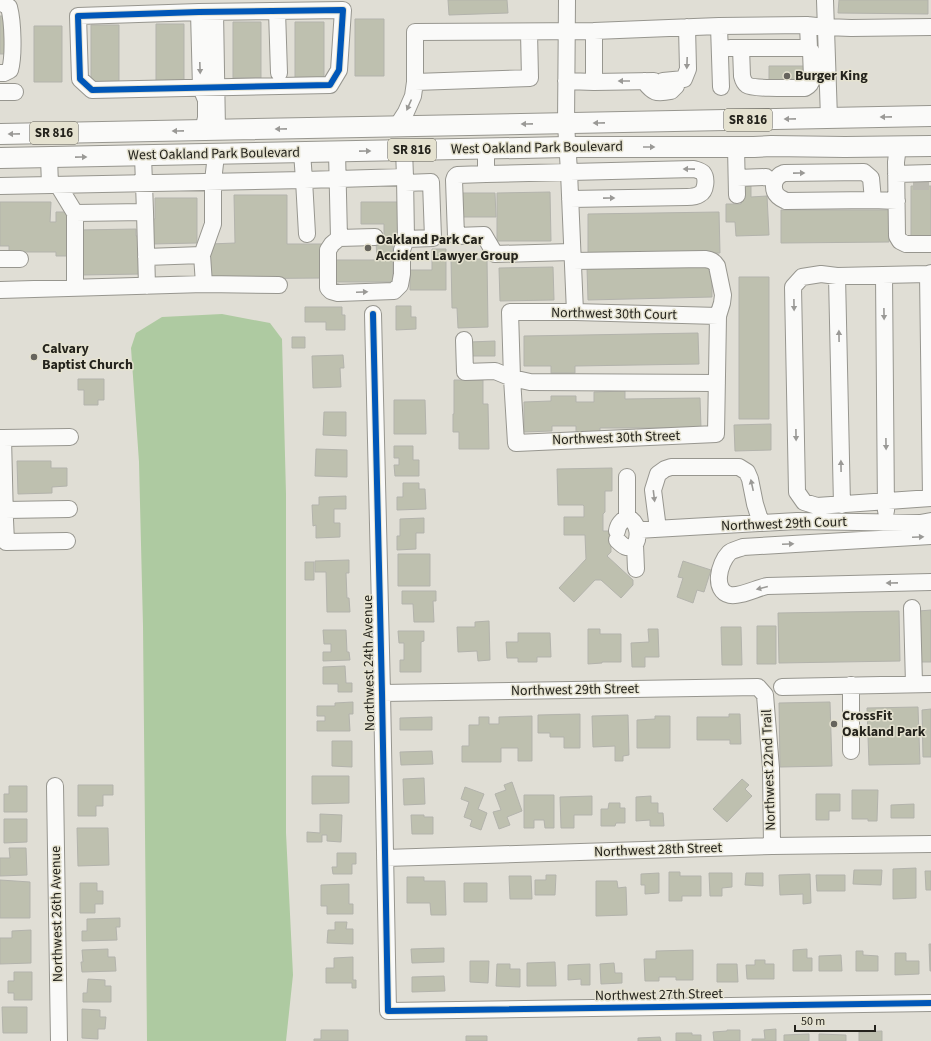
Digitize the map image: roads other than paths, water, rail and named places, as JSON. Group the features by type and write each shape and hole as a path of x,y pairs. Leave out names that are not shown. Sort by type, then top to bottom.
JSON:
{"main road":[{"name":"West Oakland Park Boulevard","path":"0,134 931,116"},
{"path":"771,146 809,133 818,128 829,118"},
{"path":"186,154 205,148 210,142 210,130"},
{"path":"216,154 219,144 225,138 242,130"},
{"name":"West Oakland Park Boulevard","path":"0,158 567,147 931,146"}],"street":[{"path":"567,0 566,124 573,257 574,312"},
{"path":"825,0 829,118"},
{"path":"0,73 10,70 12,62 12,16 9,7 1,1"},
{"path":"343,10 339,70 330,85 92,90 80,79 78,16 277,11 343,10"},
{"path":"277,11 279,73"},
{"path":"207,12 216,48 208,88"},
{"path":"207,12 200,48 208,88 210,130"},
{"path":"741,48 742,76 743,81 747,85 760,87 805,88 810,86 812,83 811,51 809,48 808,25"},
{"path":"397,126 406,112 413,96 415,82 415,32 594,31 719,26 808,25 851,28 931,27"},
{"path":"719,26 721,87"},
{"path":"566,81 660,81 684,79 688,69 687,27"},
{"path":"594,31 594,82"},
{"path":"415,82 530,78 529,32"},
{"path":"200,48 216,48"},
{"path":"720,48 809,48"},
{"path":"898,146 896,162 905,177 897,201 897,236 900,241 906,244 931,244"},
{"path":"736,147 737,195"},
{"path":"486,149 486,174"},
{"path":"376,237 339,238 332,244 328,250 328,288 331,291 338,293 394,291 400,285 402,274 402,250 406,239 404,150"},
{"path":"302,152 307,234"},
{"path":"337,152 339,238"},
{"path":"204,284 202,255 213,224 213,181 216,154"},
{"path":"143,156 147,286"},
{"path":"49,158 54,185 75,213 75,288"},
{"path":"464,340 465,372 495,371 512,378 530,382 717,383 718,316 723,294 718,266 712,260 495,254 484,235 456,236 454,180 457,175 694,169 704,174 704,190 700,195 687,197 570,199"},
{"path":"873,200 871,178 864,172 784,173 780,174 774,181 775,192 780,198 786,201 897,201"},
{"path":"905,177 931,179"},
{"path":"737,178 766,178"},
{"path":"0,186 338,179 431,182 433,238 406,239"},
{"path":"75,213 145,212"},
{"path":"146,258 202,255"},
{"path":"0,259 20,259"},
{"path":"821,274 837,276 930,274 931,498 817,506 804,502 797,492 794,288 802,276 821,274"},
{"path":"884,275 887,522"},
{"path":"837,276 842,504"},
{"path":"0,290 204,284 279,285"},
{"name":"Northwest 30th Court","path":"512,378 510,312 574,312 718,316"},
{"name":"Northwest 24th Avenue","path":"373,314 388,1012"},
{"name":"Northwest 30th Street","path":"512,378 516,442 716,434 717,383"},
{"path":"67,541 6,542 1,438 70,437"},
{"path":"658,529 653,490 658,474 671,467 739,466 747,472 750,479 755,504 761,523"},
{"path":"627,477 627,517 634,522 636,538 636,569"},
{"path":"4,517 69,509"},
{"name":"Northwest 29th Court","path":"627,517 619,525 617,535 623,546 627,548 631,548 636,538 658,529 797,521 931,521"},
{"path":"931,536 743,547 730,552 722,563 718,577 721,588 725,593 732,596 767,586 931,582"},
{"path":"912,608 914,684"},
{"path":"782,687 931,684"},
{"path":"850,685 851,751"},
{"name":"Northwest 29th Street","path":"382,694 758,687 765,694"},
{"name":"Northwest 22nd Trail","path":"765,694 771,768 772,846"},
{"name":"Northwest 26th Avenue","path":"55,786 59,1041"},
{"name":"Northwest 28th Street","path":"385,858 772,846 931,844"},
{"name":"Northwest 27th Street","path":"388,1012 931,1003"}],"tunnel":[{"path":"913,182 930,182"}],"place":[{"name":"Burger King","path":"787,76"},
{"name":"Oakland Park Car Accident Lawyer Group","path":"368,248"},
{"name":"Calvary Baptist Church","path":"34,357"},
{"name":"CrossFit Oakland Park","path":"834,724"}]}
